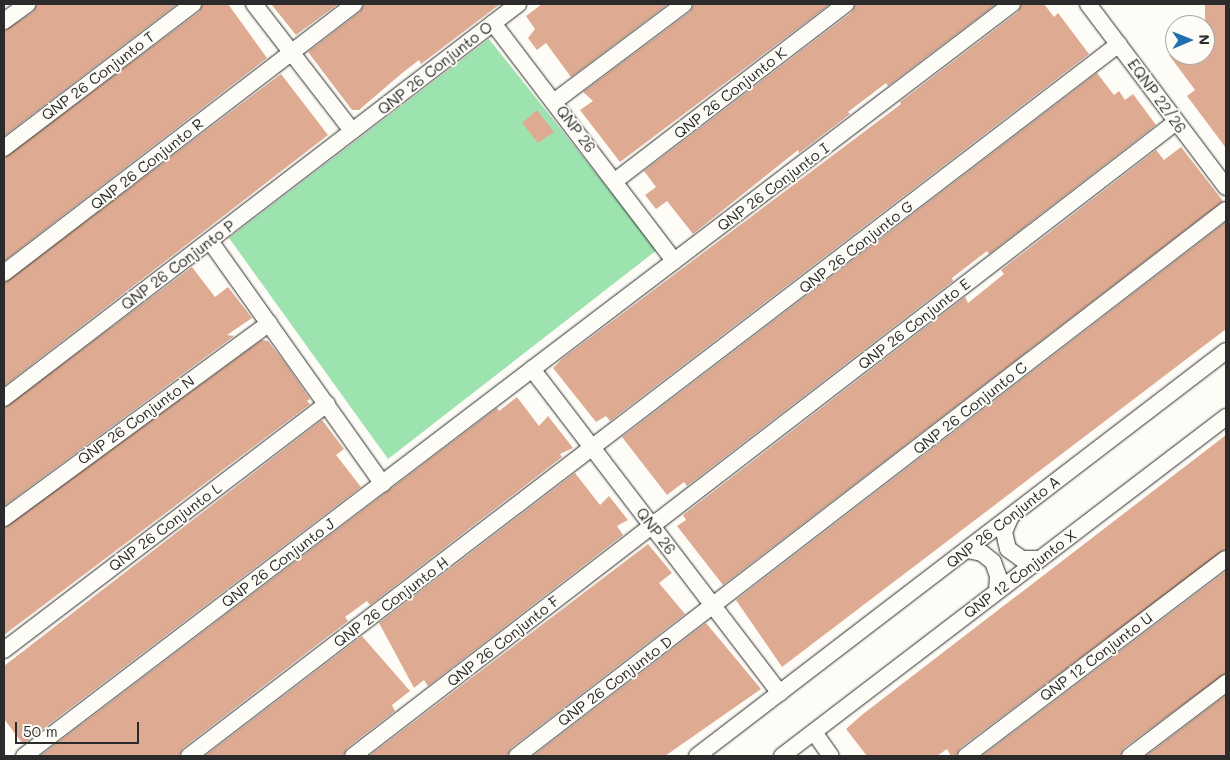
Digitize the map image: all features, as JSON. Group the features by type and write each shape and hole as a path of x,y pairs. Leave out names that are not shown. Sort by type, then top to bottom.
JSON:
{"street":[{"path":"4,21 27,4"},
{"name":"QNP 26 Conjunto T","path":"4,148 193,4"},
{"path":"254,4 352,131"},
{"name":"QNP 26 Conjunto R","path":"4,273 354,4"},
{"name":"QNP 26 Conjunto O","path":"352,131 518,4"},
{"path":"555,101 684,4"},
{"name":"QNP 26 Conjunto K","path":"615,182 846,4"},
{"name":"QNP 26 Conjunto I","path":"532,369 1012,4"},
{"name":"EQNP 22/26","path":"1088,4 1226,188"},
{"name":"QNP 26","path":"493,24 555,101 674,261"},
{"name":"QNP 26 Conjunto G","path":"593,449 1119,44"},
{"name":"QNP 26 Conjunto E","path":"653,526 1176,122"},
{"name":"QNP 26 Conjunto P","path":"4,398 210,242 352,131"},
{"name":"QNP 26 Conjunto C","path":"713,606 1226,210"},
{"path":"210,242 383,484"},
{"name":"QNP 26 Conjunto N","path":"4,518 269,323"},
{"name":"QNP 26 Conjunto A","path":"697,756 1226,350"},
{"name":"QNP 26","path":"532,369 780,693"},
{"name":"QNP 26 Conjunto J","path":"24,756 532,369"},
{"name":"QNP 26 Conjunto L","path":"4,650 327,404"},
{"name":"QNP 12 Conjunto X","path":"782,756 1226,417"},
{"name":"QNP 26 Conjunto H","path":"189,756 593,449"},
{"path":"1011,516 1004,532 1008,549 1022,559 1039,559"},
{"name":"QNP 26 Conjunto F","path":"353,756 653,526"},
{"path":"967,550 982,553 993,562 998,576 997,591"},
{"name":"QNP 12 Conjunto U","path":"966,756 1226,558"},
{"name":"QNP 26 Conjunto D","path":"517,756 713,606"},
{"path":"1130,756 1226,683"},
{"path":"814,732 831,756"}],"green space":[{"path":"489,39 657,250 388,459 229,238"}],"building":[{"path":"37,4 177,4 4,136 4,31 33,12"},
{"path":"203,4 228,4 267,58 4,261 4,158 199,12"},
{"path":"271,4 338,4 296,35"},
{"path":"364,4 500,4 421,64 419,60 359,110 352,110 308,52 360,12"},
{"path":"542,4 668,4 571,77 546,43 537,50 528,38 535,29 526,16"},
{"path":"694,4 830,4 620,162 580,110 593,101 583,92 690,12"},
{"path":"856,4 996,4 888,86 886,83 848,112 850,114 799,153 798,150 693,234 667,201 656,209 645,195 656,187 644,171 852,12"},
{"path":"1022,4 1044,4 1054,17 1058,13 1089,54 610,421 606,416 596,422 553,368 562,359 901,104 900,102 1018,12"},
{"path":"1205,4 1226,4 1226,148 1187,96 1195,90 1176,65 1215,65 1215,15 1205,15"},
{"path":"1097,73 1114,95 1119,91 1125,100 1133,94 1156,125 989,254 987,251 952,278 953,281 687,486 684,482 667,495 622,437"},
{"path":"281,74 328,135 4,386 4,283"},
{"path":"537,110 554,132 538,143 522,123"},
{"path":"1181,147 1223,201 723,585 677,526 686,520 683,515 965,297 968,303 1004,274 1001,270 1156,150 1164,160"},
{"path":"1226,222 1226,329 782,667 736,600"},
{"path":"192,267 215,297 228,287 252,318 227,335 234,336 4,506 4,408"},
{"path":"262,340 268,341 285,363 310,399 307,401 310,404 4,635 4,528"},
{"path":"517,397 539,426 548,416 573,448 560,454 562,457 370,605 367,601 345,617 348,621 183,748 179,756 40,756 497,408 499,411"},
{"path":"322,420 344,449 336,455 361,487 23,744 4,719 4,666"},
{"path":"1226,435 1226,549 960,748 956,756 951,756 947,749 937,756 867,756 846,729"},
{"path":"575,473 600,505 609,496 628,520 617,526 623,535 428,686 424,680 414,688 379,623"},
{"path":"648,544 672,573 659,583 685,614 511,748 507,756 369,756"},
{"path":"1226,571 1226,673 1124,748 1120,756 982,756"},
{"path":"706,623 761,689 665,756 533,756"},
{"path":"362,636 410,691 392,705 395,711 347,748 343,756 205,756"},
{"path":"1226,695 1226,756 1146,756"}]}
